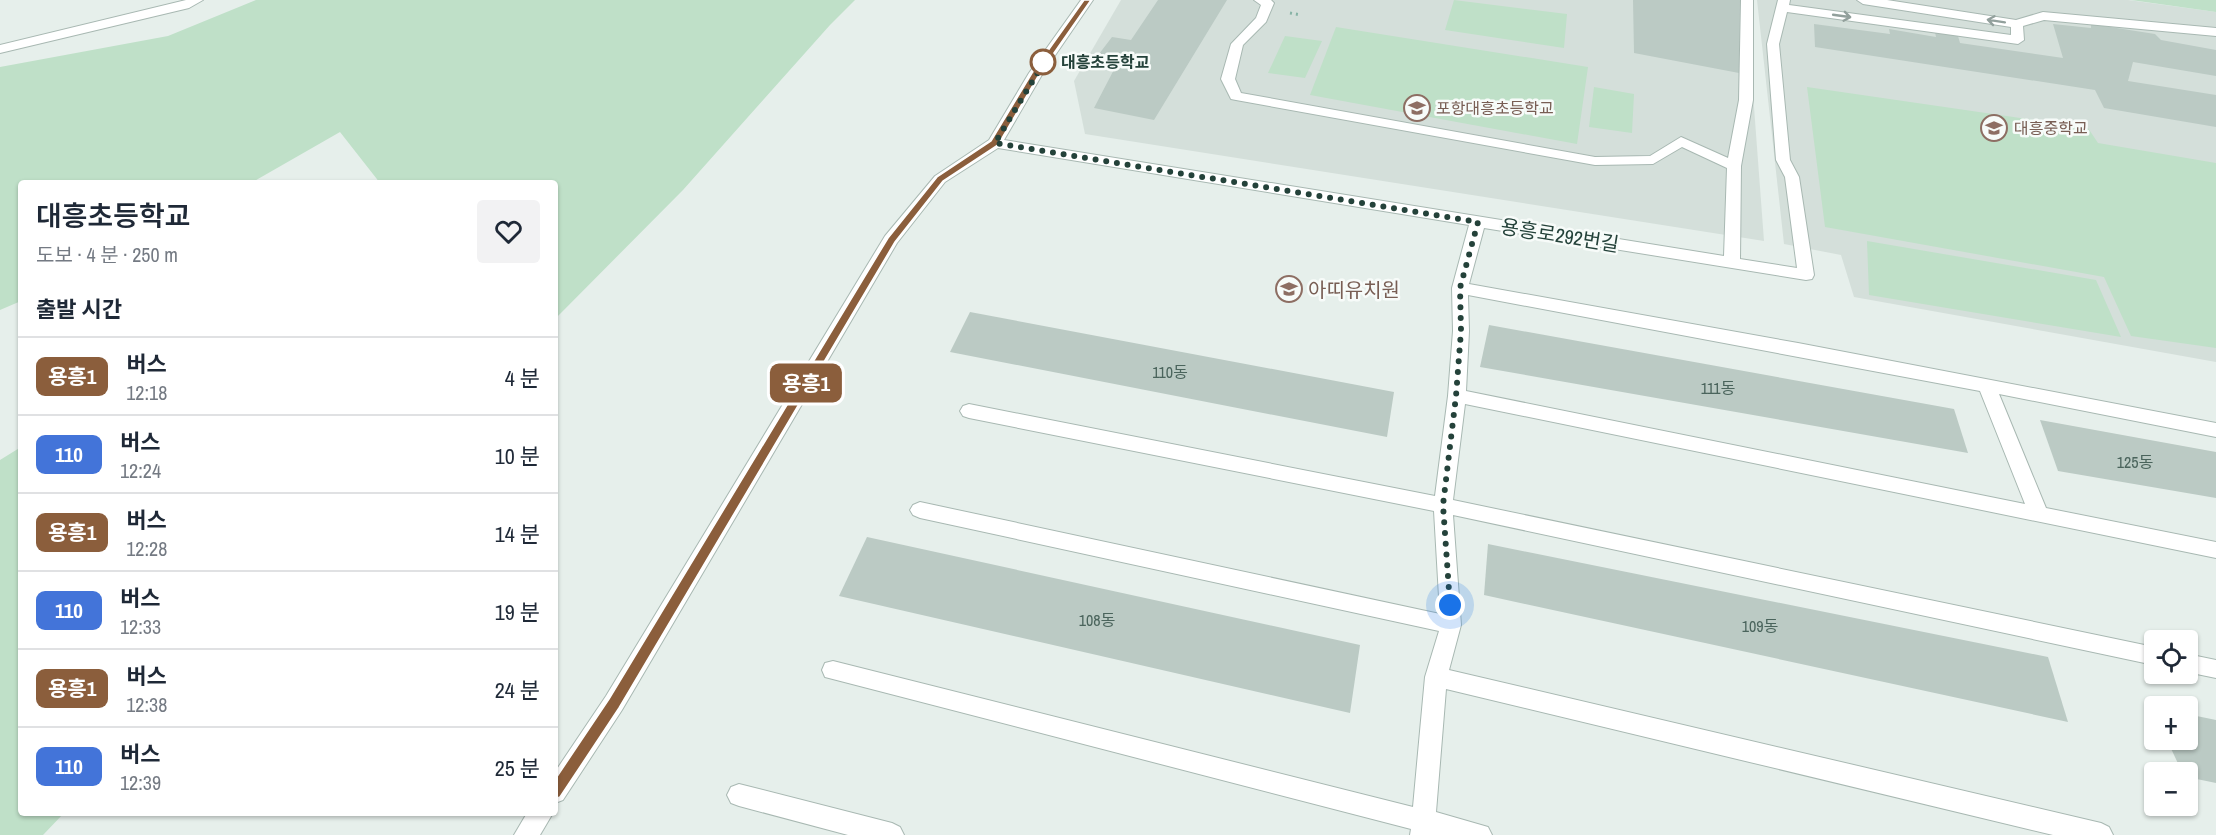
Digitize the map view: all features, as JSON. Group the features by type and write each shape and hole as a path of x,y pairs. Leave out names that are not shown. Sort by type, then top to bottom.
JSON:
{"street":[{"path":"0,50 174,8 197,0"},
{"path":"558,787 614,703 891,240 940,179 995,143 1036,73 1087,0"},
{"path":"1260,0 1268,3 1262,20 1237,44 1228,80 1236,96 1595,161 1653,160 1681,141 1734,166"},
{"path":"1732,262 1734,166 1746,100 1747,0"},
{"path":"1863,0 2017,24 2043,16 2216,32"},
{"path":"1784,4 2018,40 2017,24"},
{"name":"용흥로292번길","path":"995,143 1806,275 1792,177 1783,160 1773,44 1784,4"},
{"path":"1424,828 1436,677 1451,625 1443,505 1456,396 1461,331 1460,288 1478,222"},
{"path":"1460,288 1798,349 2216,430"},
{"path":"1987,386 2039,514"},
{"path":"1456,396 2216,550"},
{"path":"969,411 1443,505 2144,654"},
{"path":"920,510 1451,625"},
{"path":"2198,665 2216,669"},
{"path":"833,670 1424,828 1480,835"},
{"path":"1436,677 2101,835"},
{"path":"739,795 892,835"},
{"path":"526,835 539,816"}],"shaded area":[{"name":"포항대흥초등학교","path":"1121,0 1746,0 1764,241 1085,134 1074,81"},
{"name":"대흥중학교","path":"1757,0 2128,0 2216,12 2216,362 1854,297 1841,255 1784,244"}],"green space":[{"path":"256,0 855,0 683,190 558,316 558,180 378,180 340,132 256,180 18,180 18,302 0,310 0,67 168,36"},
{"path":"1454,0 1567,14 1564,48 1445,30"},
{"path":"2131,0 2216,0 2216,12"},
{"path":"1336,27 1588,67 1577,144 1310,95"},
{"path":"1285,36 1322,41 1305,78 1268,73"},
{"path":"1594,87 1634,94 1632,133 1589,127"},
{"path":"1807,87 2088,128 2098,143 2216,163 2216,348 2131,336 2104,277 1825,227"},
{"path":"1867,241 2096,280 2121,337 1869,295"},
{"path":"18,449 18,816 61,816 43,835 0,835 0,460"}],"building":[{"path":"1158,0 1227,0 1154,120 1094,108 1120,58 1099,54 1112,37 1131,40"},
{"path":"1633,0 1740,0 1739,73 1634,53"},
{"path":"1814,24 1890,34 1889,29 1936,37 1935,32 1958,36 1960,43 2063,58 2053,24 2091,28 2091,24 2155,34 2161,40 2216,50 2216,76 2133,62 2128,81 2216,95 2216,127 2104,108 2095,90 1815,47"},
{"path":"970,312 1394,392 1387,437 950,352"},
{"path":"1489,325 1954,409 1968,453 1480,367"},
{"path":"2040,420 2216,452 2216,498 2058,471"},
{"path":"867,537 1360,645 1350,713 839,596"},
{"path":"1488,544 2048,657 2068,722 1484,595"},
{"path":"2198,716 2216,720 2216,783 2198,779 2198,762 2177,762 2172,750 2198,750"}],"bus line":[{"name":"용흥1","path":"558,787 614,703 891,240 940,179 995,143 1036,73 1087,0"}],"place":[{"name":"대흥초등학교","path":"1043,62"},
{"name":"포항대흥초등학교","path":"1417,108"},
{"name":"대흥중학교","path":"1994,128"},
{"name":"아띠유치원","path":"1289,289"}],"route":[{"path":"1043,62 1049,54 995,143 1478,222 1460,288 1461,331 1456,396 1443,505 1450,605"}]}
